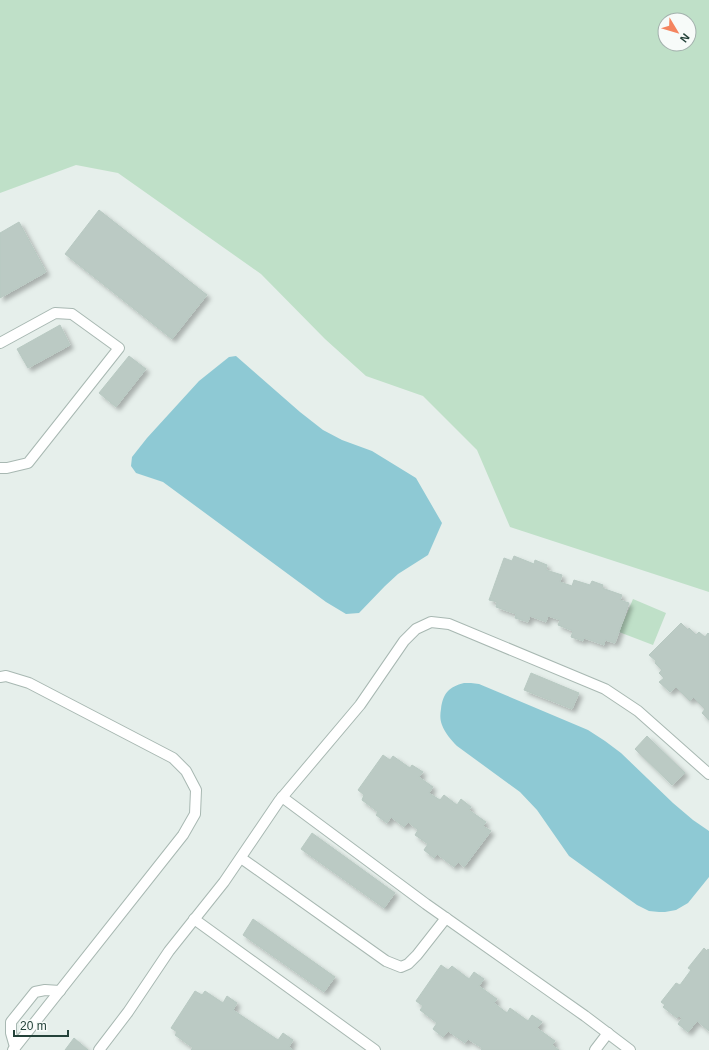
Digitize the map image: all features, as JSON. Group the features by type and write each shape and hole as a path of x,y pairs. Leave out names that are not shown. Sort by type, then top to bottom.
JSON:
{"lane":[{"path":"0,343 55,313 72,314 119,348 28,463 7,468 0,468"},
{"path":"99,1050 128,1012 169,950 224,882 282,797 360,705 404,641 416,629 431,622 449,624 605,689 638,711 709,774"},
{"path":"0,677 6,676 30,683 173,758 186,771 196,790 195,814 183,835 14,1049"},
{"path":"282,797 446,918 585,1016 630,1050"},
{"path":"240,858 386,961 401,967 408,964 417,955 446,918"},
{"path":"194,919 375,1050"},
{"path":"14,1049 11,1022 35,992 45,990 60,991"},
{"path":"595,1050 608,1033"}],"green space":[{"path":"0,0 709,0 709,592 510,527 477,450 423,396 366,376 325,339 261,274 118,173 76,165 0,193"},
{"path":"633,599 666,613 653,645 619,632"}],"water":[{"path":"236,356 323,430 342,440 372,451 416,478 442,523 428,555 398,574 359,613 346,614 326,602 163,482 136,473 131,466 132,457 147,438 199,381 229,357"},
{"path":"464,683 479,684 588,730 621,753 673,803 709,831 709,877 688,903 676,910 665,912 649,911 637,905 569,856 537,810 520,792 457,746 443,728 441,723 441,711 445,695 454,686"}],"building":[{"path":"99,210 207,295 172,339 65,254"},
{"path":"19,222 46,272 0,298 0,233"},
{"path":"60,325 70,345 28,368 17,349"},
{"path":"129,356 146,369 116,407 99,393"},
{"path":"514,556 534,564 535,560 547,565 546,570 562,575 560,582 572,586 574,580 590,585 592,581 603,585 602,588 622,595 620,600 629,603 615,643 605,640 604,645 584,638 583,641 571,637 573,631 558,625 560,620 548,616 546,622 530,616 528,622 515,618 516,614 496,607 497,602 489,600 504,558 512,561"},
{"path":"681,623 696,635 699,632 705,637 708,633 709,634 709,720 702,713 705,709 693,697 690,701 676,687 670,692 659,682 664,678 659,673 662,670 655,663 656,661 649,655"},
{"path":"531,673 579,693 572,709 524,690"},
{"path":"647,736 685,773 672,785 635,749"},
{"path":"383,755 390,760 393,756 410,768 412,765 423,772 419,777 433,787 429,793 440,800 444,795 457,805 461,799 471,807 469,810 486,822 483,826 491,831 464,867 458,862 454,867 437,854 434,858 424,850 428,844 415,835 418,830 408,822 404,827 391,817 387,823 376,815 378,812 362,800 364,795 358,790"},
{"path":"312,833 395,893 384,908 301,849"},
{"path":"253,919 335,977 324,992 243,935"},
{"path":"704,948 707,951 708,949 709,950 709,1031 697,1021 688,1032 678,1024 682,1018 679,1016 677,1018 663,1007 665,1005 661,1002 676,983 680,985 691,970 688,968"},
{"path":"441,965 448,970 452,966 469,979 474,972 484,979 479,986 497,999 494,1003 507,1013 510,1008 528,1021 532,1015 542,1022 537,1028 555,1041 552,1045 559,1050 481,1050 482,1048 468,1039 465,1043 448,1031 443,1037 433,1029 437,1023 420,1010 423,1006 416,1001"},
{"path":"195,991 202,995 205,991 223,1003 227,996 237,1003 233,1010 278,1040 283,1033 293,1040 289,1047 293,1050 191,1050 193,1048 175,1035 177,1032 171,1028"},
{"path":"74,1038 88,1050 65,1050"}]}
